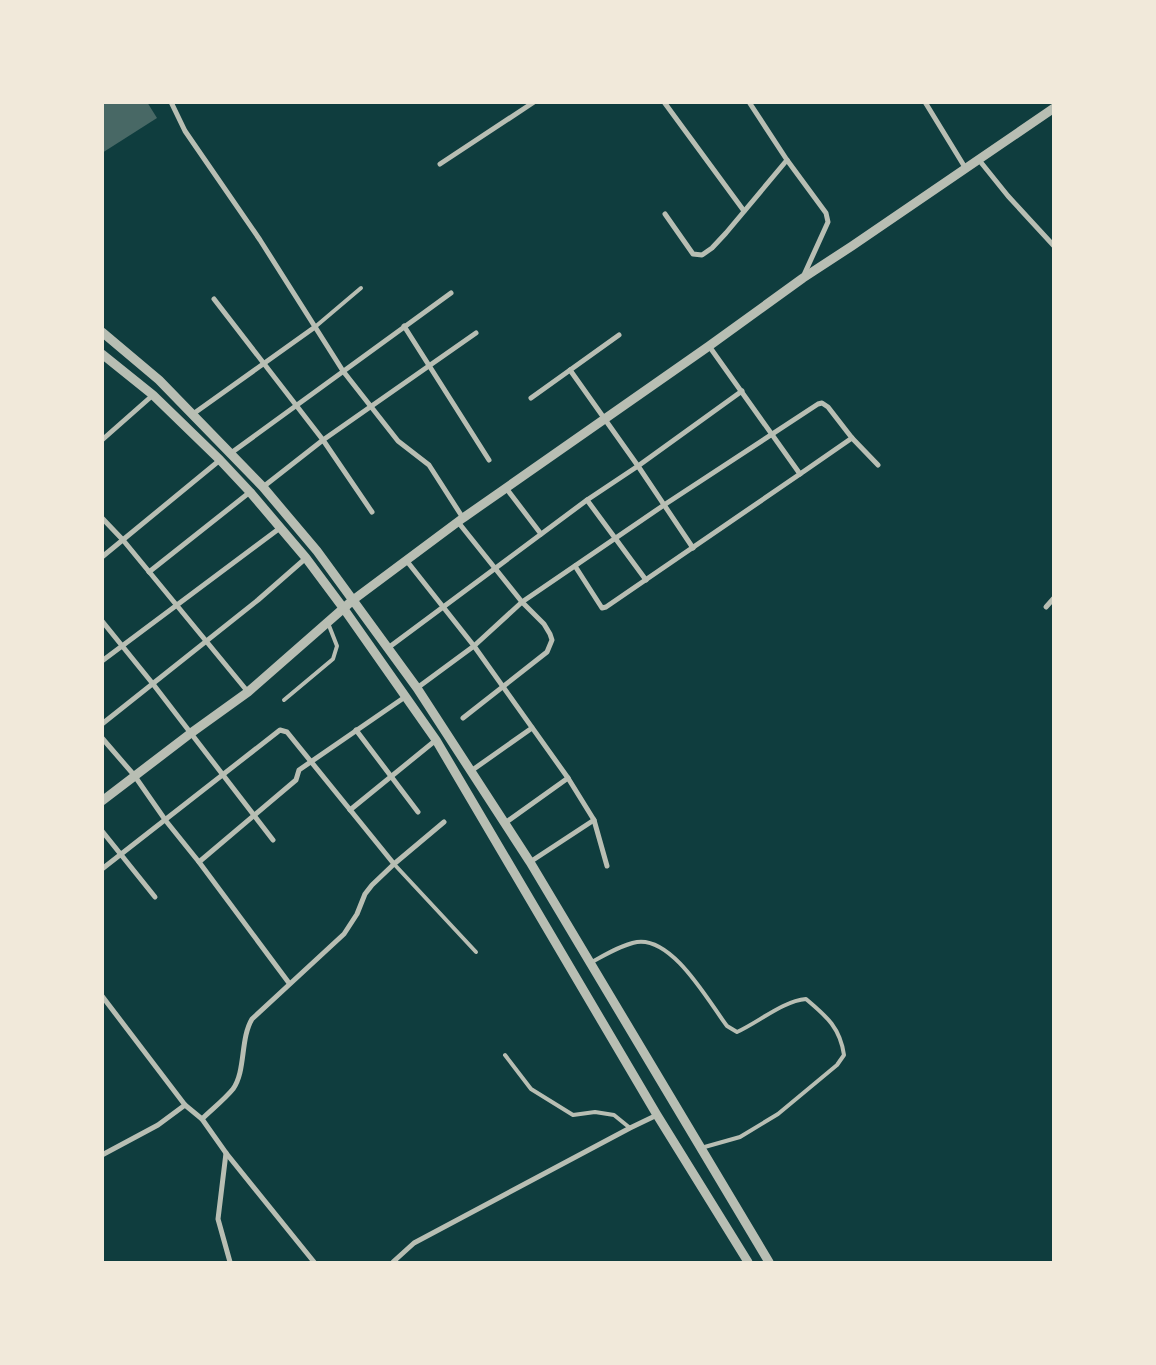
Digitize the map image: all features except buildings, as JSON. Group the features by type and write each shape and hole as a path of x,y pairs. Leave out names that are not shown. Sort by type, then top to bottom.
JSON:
{"street":[{"path":"171,102 185,131 260,240 343,371 398,441 429,465 461,520 522,602 544,624 550,634 552,640 547,652 463,718"},
{"path":"440,164 534,102"},
{"path":"664,102 744,211"},
{"path":"749,102 787,160 826,213 828,222 803,278"},
{"path":"925,102 966,169"},
{"path":"102,801 248,692 353,600 406,560 803,278 1054,108"},
{"path":"665,214 693,254 702,256 726,234 787,160"},
{"path":"979,160 1008,196 1054,246"},
{"path":"231,453 451,293"},
{"path":"214,299 322,440 372,512"},
{"path":"404,326 489,460"},
{"path":"193,414 315,327"},
{"path":"102,332 159,380 264,487 316,550 417,688 530,862 769,1262"},
{"path":"264,487 322,440 476,333"},
{"path":"531,398 619,334"},
{"path":"709,346 800,474"},
{"path":"102,354 152,396 220,460 306,558 344,609 436,740 657,1115 748,1262"},
{"path":"570,370 693,548"},
{"path":"388,648 587,500 638,466 742,391"},
{"path":"102,440 152,396"},
{"path":"417,688 474,646 522,602 664,505 818,404 828,407 852,438 878,465"},
{"path":"575,566 602,608 606,607 852,438"},
{"path":"102,557 220,460"},
{"path":"506,488 541,534"},
{"path":"149,572 250,492"},
{"path":"587,500 646,580"},
{"path":"102,518 248,692"},
{"path":"102,661 280,528"},
{"path":"102,724 258,600 306,558"},
{"path":"406,560 474,646 568,778 594,820 607,866"},
{"path":"1046,606 1054,598"},
{"path":"102,621 273,840"},
{"path":"198,862 296,780 299,770 406,697"},
{"path":"471,771 532,728"},
{"path":"102,868 166,821 280,730 287,732 394,864"},
{"path":"356,730 418,812"},
{"path":"102,738 134,776 289,983"},
{"path":"350,810 436,740"},
{"path":"505,823 568,778"},
{"path":"530,862 594,820"},
{"path":"202,1119 234,1088 242,1066 246,1028 252,1019 344,934 357,914 365,894 372,886 394,864 444,822"},
{"path":"102,831 155,897"},
{"path":"102,996 186,1104 202,1119 226,1153 314,1262"},
{"path":"102,1155 158,1125 186,1104"},
{"path":"393,1262 414,1243 657,1115"},
{"path":"226,1153 218,1219 230,1262"}],"lane":[{"path":"315,327 361,288"},
{"path":"284,700 333,659 337,646 328,623"},
{"path":"394,864 476,952"},
{"path":"590,963 617,949 637,942 653,943 685,968 727,1026 737,1032 796,1000 806,999 830,1019 842,1041 844,1055 837,1065 778,1114 740,1137 701,1148"},
{"path":"504,1055 531,1089 573,1114 594,1112 614,1115 630,1128"}]}
